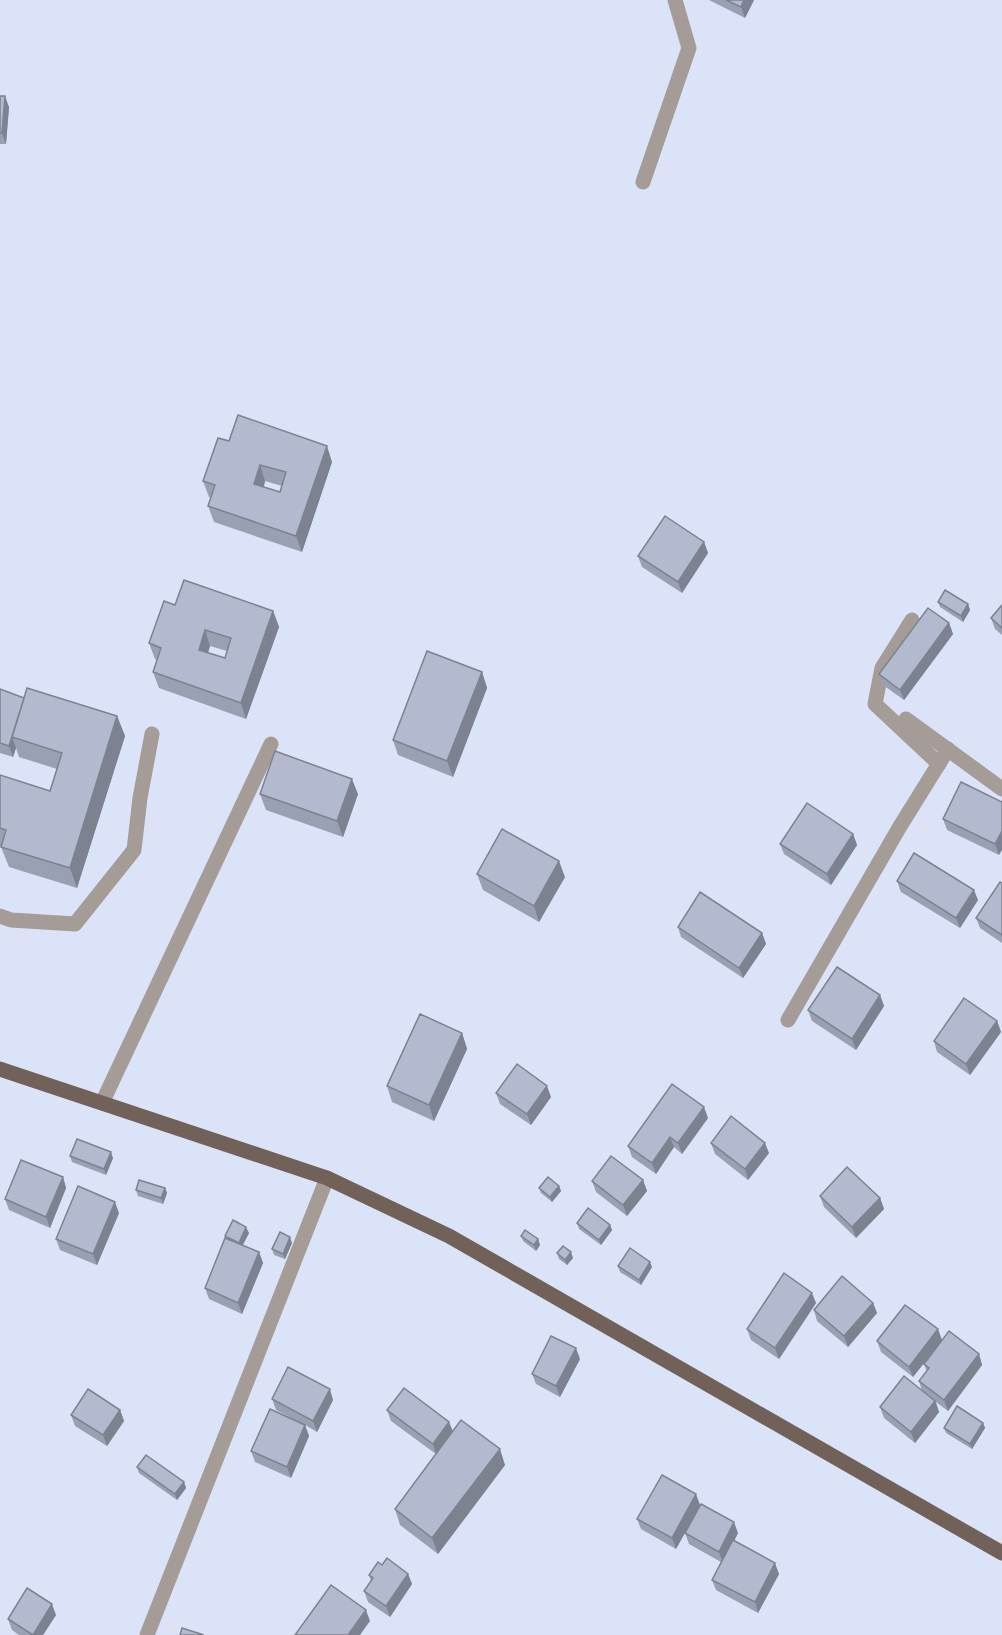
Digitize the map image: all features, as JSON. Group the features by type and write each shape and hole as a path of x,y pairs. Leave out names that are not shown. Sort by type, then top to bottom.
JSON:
{"main road":[{"path":"0,1069 327,1178 449,1236 1002,1553"}],"street":[{"path":"643,182 689,48 675,0"},
{"path":"912,620 882,668 875,704 939,764"},
{"path":"906,719 1002,789"},
{"path":"0,916 11,920 75,924 134,850 140,798 152,734"},
{"path":"102,1103 271,744"},
{"path":"788,1020 899,828 948,749"},
{"path":"147,1635 327,1178"}],"building":[{"path":"726,0 744,0 741,7"},
{"path":"0,96 5,96 2,133 0,133"},
{"path":"238,415 327,446 296,536 208,506 215,485 203,481 218,438 229,441","holes":["260,465 286,472 280,492 254,484"]},
{"path":"665,516 704,542 678,582 638,556"},
{"path":"184,580 273,611 241,703 153,672 161,648 149,643 164,601 175,605","holes":["205,630 231,638 225,658 199,650"]},
{"path":"945,590 968,604 961,616 938,602"},
{"path":"1002,605 1002,628 991,618"},
{"path":"928,608 949,623 900,690 879,674"},
{"path":"427,651 482,672 447,761 393,740"},
{"path":"27,688 117,716 70,868 1,847 6,830 0,828 0,775 50,791 62,753 12,737"},
{"path":"0,689 24,698 9,746 0,743"},
{"path":"275,751 352,779 337,821 260,794"},
{"path":"961,782 1002,802 1002,831 995,844 943,819"},
{"path":"807,803 853,834 827,874 780,844"},
{"path":"502,829 559,861 534,906 477,874"},
{"path":"914,853 974,890 956,918 897,881"},
{"path":"1000,882 1002,883 1002,935 976,918"},
{"path":"700,892 762,933 739,968 678,927"},
{"path":"837,967 880,995 852,1039 808,1010"},
{"path":"964,998 997,1021 966,1064 934,1041"},
{"path":"420,1014 462,1033 429,1105 387,1086"},
{"path":"517,1064 547,1086 527,1114 496,1093"},
{"path":"672,1084 704,1107 678,1143 670,1137 652,1163 628,1146"},
{"path":"731,1116 765,1143 745,1169 711,1143"},
{"path":"77,1139 111,1152 104,1169 70,1156"},
{"path":"611,1156 643,1180 623,1205 592,1181"},
{"path":"21,1160 63,1177 46,1217 5,1199"},
{"path":"847,1167 880,1198 852,1227 820,1196"},
{"path":"548,1177 559,1186 550,1197 539,1188"},
{"path":"139,1180 165,1188 161,1198 136,1190"},
{"path":"78,1186 115,1202 93,1254 56,1239"},
{"path":"588,1208 610,1225 599,1240 577,1223"},
{"path":"233,1220 246,1227 239,1243 225,1236"},
{"path":"525,1230 538,1239 534,1245 521,1236"},
{"path":"280,1232 290,1237 283,1254 272,1249"},
{"path":"225,1238 259,1252 238,1303 205,1288"},
{"path":"563,1246 571,1252 565,1260 557,1253"},
{"path":"630,1248 650,1262 639,1280 618,1266"},
{"path":"784,1273 812,1293 775,1348 747,1329"},
{"path":"842,1276 873,1303 844,1336 814,1310"},
{"path":"905,1305 938,1329 909,1367 877,1341"},
{"path":"949,1331 979,1354 944,1400 919,1381 929,1368 924,1364"},
{"path":"551,1336 576,1348 556,1386 532,1374"},
{"path":"288,1367 330,1389 313,1421 272,1399"},
{"path":"904,1376 935,1401 911,1432 880,1407"},
{"path":"404,1388 449,1422 433,1444 387,1410"},
{"path":"88,1389 120,1410 103,1435 71,1415"},
{"path":"957,1406 983,1423 970,1444 944,1428"},
{"path":"270,1409 305,1425 287,1467 251,1451"},
{"path":"461,1420 500,1449 432,1538 395,1509"},
{"path":"146,1455 184,1482 175,1494 137,1467"},
{"path":"662,1475 696,1494 672,1538 637,1519"},
{"path":"701,1504 734,1522 719,1552 685,1533"},
{"path":"733,1540 775,1563 755,1602 712,1580"},
{"path":"387,1558 408,1574 386,1606 364,1591 373,1578 369,1575 378,1562 382,1565"},
{"path":"331,1585 366,1610 348,1635 295,1635"},
{"path":"27,1588 52,1604 33,1635 8,1619"},
{"path":"182,1628 204,1635 180,1635"}]}
